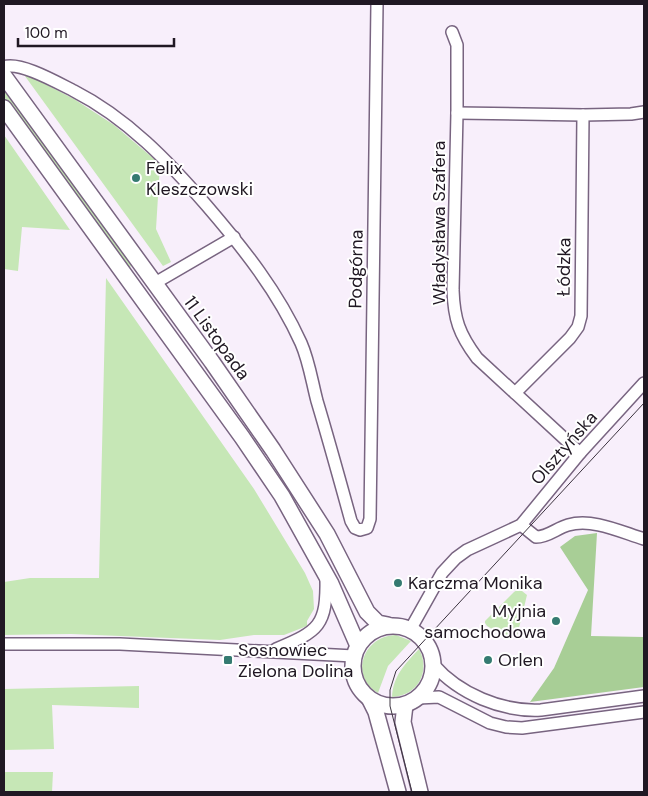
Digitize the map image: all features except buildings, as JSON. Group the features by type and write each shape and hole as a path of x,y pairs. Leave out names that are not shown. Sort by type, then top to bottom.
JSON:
{"main road":[{"name":"11 Listopada","path":"4,76 155,284 294,481 327,534 367,612 378,623 388,625"},
{"path":"4,108 242,437 282,496 326,574 356,651"},
{"path":"398,792 376,712 370,700 359,687 352,665 356,651 370,633 388,625 410,630 427,644 432,656 433,664 430,682 412,701 403,722 420,792"},
{"path":"370,700 387,706 412,701"}],"street":[{"name":"Podgórna","path":"234,237 272,288 302,344 351,521 355,528 360,530 367,528 370,519 377,4"},
{"name":"Władysława Szafera","path":"452,32 457,45 454,308 465,342 477,358 580,454"},
{"path":"4,67 23,68 58,83 80,94 114,116 134,131 175,168 234,237 155,284"},
{"path":"457,112 584,115 644,112"},
{"name":"Łódzka","path":"515,393 570,338 578,327 581,316 584,115"},
{"name":"Olsztyńska","path":"410,630 442,573 449,565 467,550 521,525 580,454 644,383"},
{"path":"521,525 536,537 546,535 569,525 581,523 598,525 644,539"},
{"path":"272,651 310,634 318,625 326,605 326,574"},
{"path":"4,644 120,644 272,651 356,651"},
{"path":"433,664 444,676 462,687 488,701 510,709 524,711 541,710 644,696"},
{"path":"412,701 439,697 479,719 506,727 522,728 644,712"}],"green space":[{"path":"22,72 74,99 114,125 160,164 156,229 171,262 163,266"},
{"path":"4,85 134,264 127,269 4,97"},
{"path":"4,135 70,230 22,227 18,271 4,269"},
{"path":"106,278 254,489 305,573 313,591 314,609 307,621 307,626 284,635 254,635 220,640 71,634 4,635 4,582 30,578 99,578"},
{"path":"597,533 591,636 644,637 644,687 530,702 554,668 588,590 560,547 575,536"},
{"path":"517,590 527,595 517,636 509,639 487,626 485,621"},
{"path":"396,635 411,641 388,666 378,693 369,686 364,677 362,667 364,658 368,649 375,642 385,637"},
{"path":"419,649 423,666 423,674 420,681 409,692 401,696 392,697 397,677"},
{"path":"139,686 139,708 52,705 54,749 4,750 4,689"},
{"path":"4,772 53,772 52,792 4,792"}],"tram line":[{"path":"412,792 390,706 390,690 396,671 644,403"}],"place":[{"name":"Felix Kleszczowski","path":"136,178"},
{"name":"Karczma Monika","path":"398,583"},
{"name":"Myjnia samochodowa","path":"556,621"},
{"name":"Sosnowiec Zielona Dolina","path":"228,660"},
{"name":"Orlen","path":"488,660"}]}
